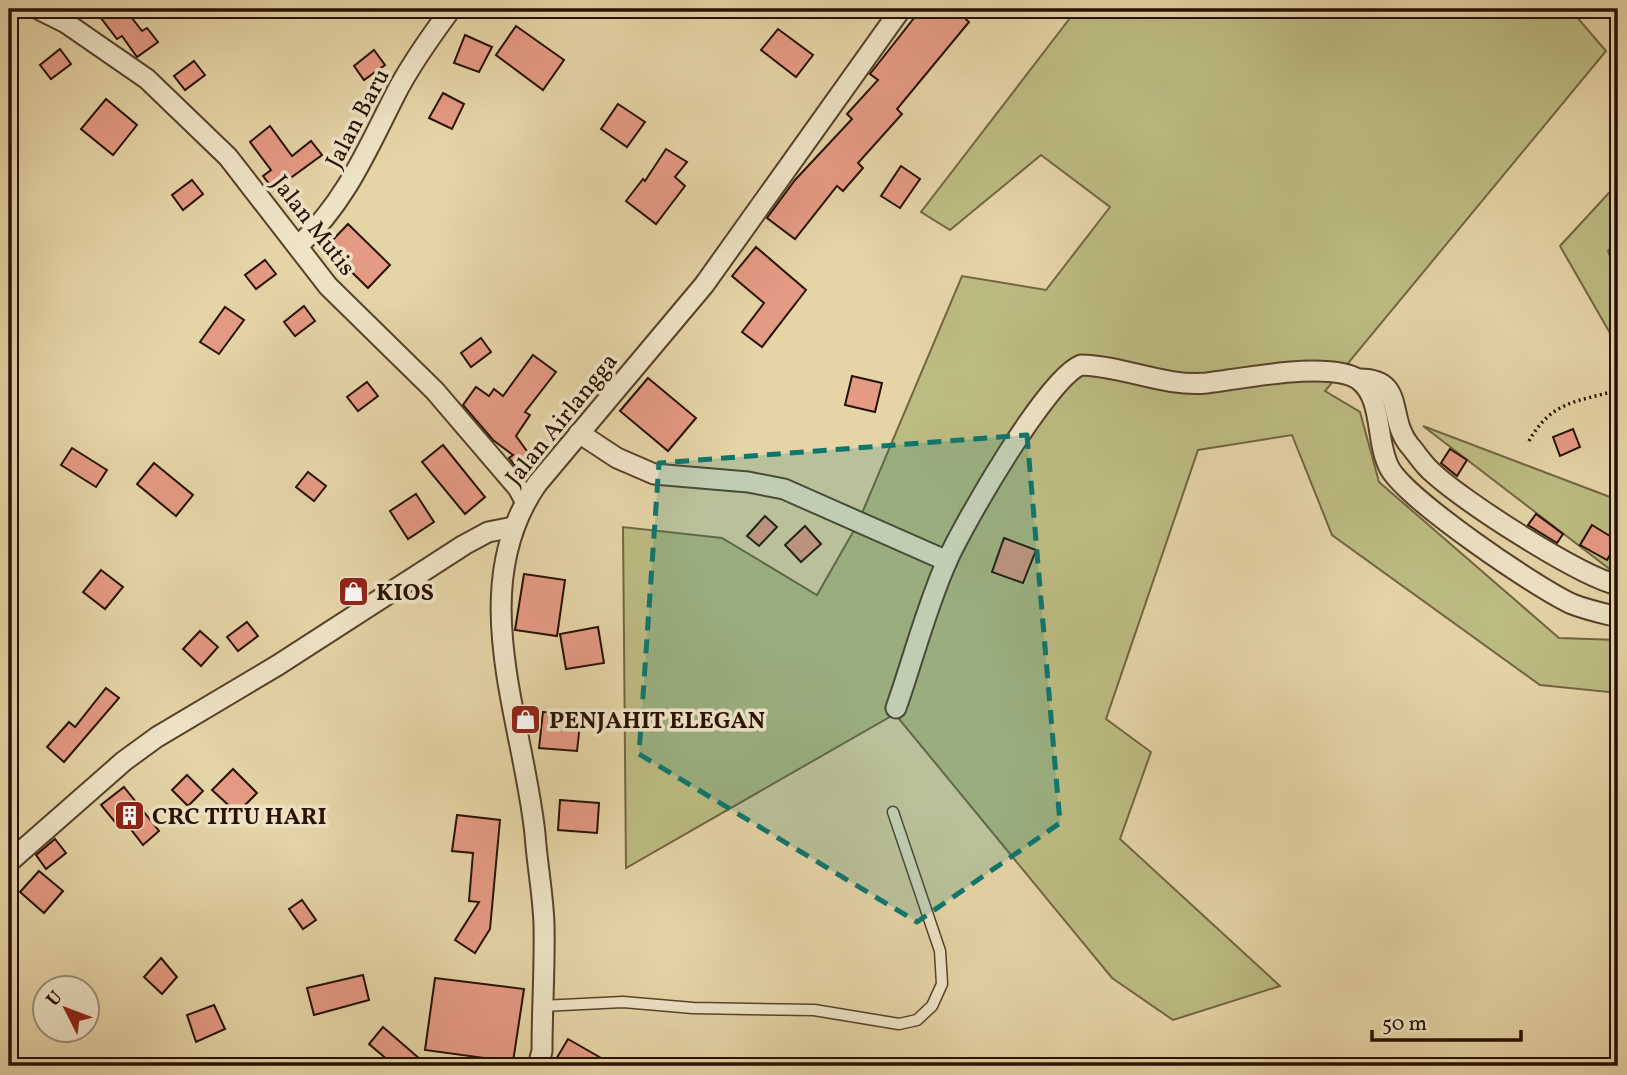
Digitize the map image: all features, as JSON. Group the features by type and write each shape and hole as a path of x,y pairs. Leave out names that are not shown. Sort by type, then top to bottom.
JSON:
{"street":[{"name":"Jalan Mutis","path":"38,9 85,35 147,79 228,157 328,286 435,391 518,488 525,501"},
{"name":"Jalan Baru","path":"299,246 324,222 341,198 381,128 395,95 451,9"},
{"name":"Jalan Airlangga","path":"538,1066 542,1051 544,922 499,594 514,527 525,501 704,285 901,9"},
{"path":"896,708 947,561 1022,432 1071,369 1096,365 1171,382 1192,383 1324,371 1358,379 1375,379 1390,390 1405,440 1439,477 1515,531 1602,580 1618,585"},
{"path":"1358,379 1366,387 1373,402 1389,469 1408,491 1506,564 1590,611 1618,617"},
{"path":"579,433 617,458 654,474 748,482 784,489 947,561"},
{"path":"9,862 124,761 157,737 278,665 464,545 488,532 514,527"}],"lane":[{"path":"542,1006 623,1002 693,1008 814,1010 879,1023 899,1024 917,1020 932,1006 942,984 940,951 892,813"}],"path":[{"path":"1529,441 1540,421 1554,410 1574,401 1618,390"}],"highlighted area":[{"path":"1027,435 1060,823 917,922 639,754 659,463"}],"shaded area":[{"path":"1077,9 1570,9 1606,51 1325,391 1360,412 1379,482 1559,638 1618,640 1618,693 1540,685 1332,535 1292,435 1198,450 1106,719 1151,752 1120,839 1280,986 1173,1020 1112,978 895,714 626,868 623,527 722,538 817,595 857,525 962,276 1046,290 1110,207 1041,155 950,230 921,212"},
{"path":"1618,183 1618,239 1608,251 1618,276 1618,347 1560,246"},
{"path":"1423,426 1618,500 1618,574 1616,574"}],"building":[{"path":"94,9 125,9 142,31 147,28 158,42 137,57 122,36 117,39"},
{"path":"913,9 955,9 969,22 897,109 902,114 858,163 863,168 843,191 837,186 795,239 767,218 795,180 852,119 847,114 878,80 870,74 914,18 911,16"},
{"path":"516,26 564,60 543,90 496,55"},
{"path":"778,29 813,55 796,77 761,50"},
{"path":"465,35 492,47 479,72 454,63"},
{"path":"60,49 71,64 51,79 40,65"},
{"path":"374,50 385,65 364,80 354,66"},
{"path":"194,61 205,75 185,90 174,76"},
{"path":"443,93 464,104 452,129 429,118"},
{"path":"106,99 137,125 113,155 81,129"},
{"path":"618,104 645,122 627,147 601,129"},
{"path":"270,126 292,156 311,141 322,155 274,190 263,176 271,170 250,142"},
{"path":"666,149 687,162 675,177 685,186 656,224 626,201 643,179 645,181"},
{"path":"901,166 920,179 900,208 881,196"},
{"path":"192,180 203,194 183,210 172,195"},
{"path":"348,224 390,265 368,288 326,247"},
{"path":"756,247 806,290 762,347 742,332 764,303 732,276"},
{"path":"265,260 276,274 256,289 245,275"},
{"path":"304,306 315,321 295,336 284,322"},
{"path":"225,307 244,320 219,354 200,342"},
{"path":"481,338 491,352 471,367 461,353"},
{"path":"533,355 556,372 525,412 530,415 516,436 537,465 533,470 528,466 520,472 509,458 513,455 493,440 463,405 476,387 489,396 494,389 503,396"},
{"path":"852,376 882,383 875,412 845,405"},
{"path":"648,378 696,418 668,451 620,411"},
{"path":"367,382 378,396 358,411 347,397"},
{"path":"1573,429 1580,447 1560,456 1553,437"},
{"path":"443,445 485,497 465,514 422,462"},
{"path":"72,448 107,470 96,487 61,465"},
{"path":"1450,449 1467,460 1457,476 1441,463"},
{"path":"154,463 193,495 176,516 137,484"},
{"path":"308,472 326,486 314,501 296,487"},
{"path":"416,494 434,522 408,539 390,511"},
{"path":"1536,514 1563,534 1557,543 1528,525"},
{"path":"765,516 777,527 759,546 747,536"},
{"path":"1592,525 1618,541 1607,560 1580,545"},
{"path":"805,526 821,544 801,562 785,545"},
{"path":"1004,538 1036,550 1023,583 992,572"},
{"path":"101,570 123,587 105,609 83,592"},
{"path":"524,574 565,580 557,636 515,630"},
{"path":"247,622 258,636 238,651 227,637"},
{"path":"598,627 604,663 566,669 560,634"},
{"path":"200,631 218,647 201,666 183,649"},
{"path":"106,688 119,698 64,762 47,747 69,722 75,727"},
{"path":"543,712 581,715 577,751 539,748"},
{"path":"233,769 257,793 237,813 212,790"},
{"path":"187,775 203,791 188,806 172,790"},
{"name":"CRC TITU HARI","path":"124,787 159,831 143,845 126,823 120,828 101,805"},
{"path":"560,800 599,803 597,833 558,830"},
{"path":"457,815 500,820 490,929 475,953 455,940 479,902 469,901 473,853 452,851"},
{"path":"55,839 66,853 46,869 36,855"},
{"path":"39,871 63,891 44,913 20,892"},
{"path":"302,900 316,920 303,929 289,909"},
{"path":"161,958 177,977 162,994 144,977"},
{"path":"363,975 369,1000 314,1015 307,988"},
{"path":"435,978 524,989 513,1062 425,1050"},
{"path":"214,1005 225,1029 196,1042 187,1015"},
{"path":"383,1027 428,1066 395,1066 369,1044"},
{"path":"568,1039 615,1066 552,1066"}],"place":[{"name":"KIOS","path":"353,592"},
{"name":"PENJAHIT ELEGAN","path":"526,720"},
{"name":"CRC TITU HARI","path":"129,816"}]}
